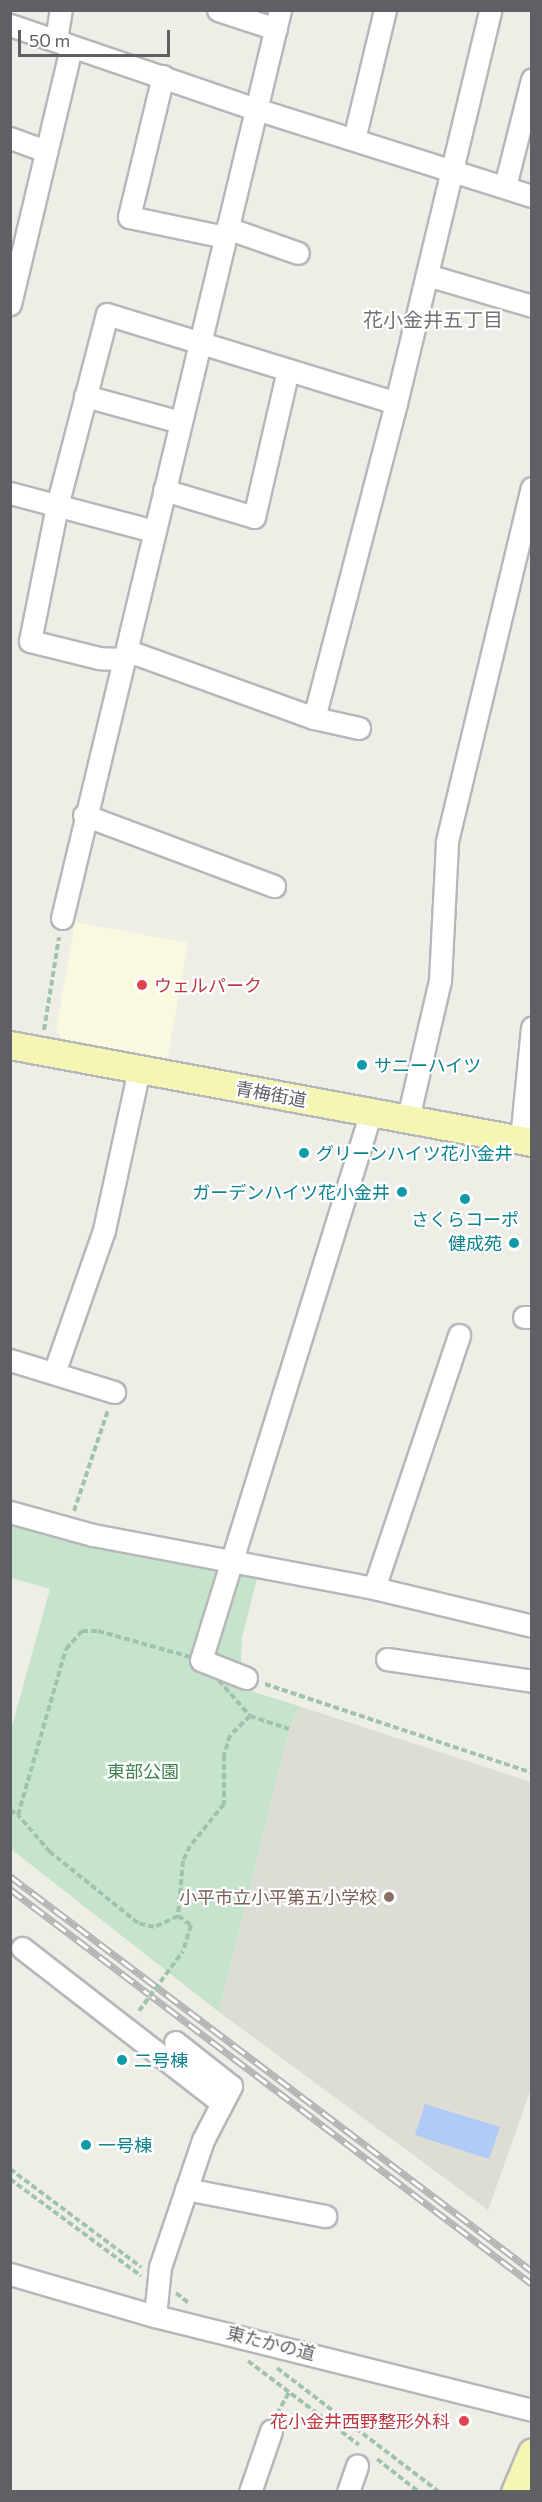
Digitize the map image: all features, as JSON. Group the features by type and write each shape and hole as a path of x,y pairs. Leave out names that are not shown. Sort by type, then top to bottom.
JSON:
{"main road":[{"name":"青梅街道","path":"10,1045 526,1141"},
{"path":"515,2492 531,2452"}],"street":[{"path":"10,304 15,260 46,151 64,44 60,10"},
{"path":"62,918 84,815 278,20 218,10"},
{"path":"354,139 385,10"},
{"path":"314,718 396,403 490,10"},
{"path":"10,25 256,109 453,169 531,196"},
{"path":"163,76 129,216 226,233 298,253"},
{"path":"505,186 531,79"},
{"path":"10,138 46,151"},
{"path":"427,274 531,306"},
{"path":"359,728 314,718 133,653 123,659 99,658 30,641 57,506 107,314 396,403"},
{"path":"164,490 254,517 288,370"},
{"path":"85,396 180,422"},
{"path":"408,1118 440,981 447,841 526,532 531,488"},
{"path":"10,493 154,531"},
{"path":"84,815 274,886"},
{"path":"526,1141 531,1028"},
{"path":"54,1373 104,1230 139,1069"},
{"path":"246,1678 201,1660 234,1563 370,1112"},
{"path":"374,1588 459,1335"},
{"path":"10,1360 114,1392"},
{"path":"10,1512 69,1528 234,1563 374,1588 531,1626"},
{"path":"387,1659 531,1681"},
{"path":"22,1948 222,2103"},
{"path":"155,2316 160,2267 203,2140 231,2086 175,2042"},
{"path":"186,2189 325,2216"},
{"name":"東たかの道","path":"10,2274 155,2316 531,2410"},
{"path":"250,2492 271,2431"},
{"path":"348,2492 357,2466"}],"path":[{"path":"41,1051 62,918"},
{"path":"69,1528 114,1392"},
{"path":"18,1815 72,1637 82,1631 98,1631 201,1660 250,1716 289,1730"},
{"path":"246,1678 531,1773"},
{"path":"178,1916 183,1861 190,1846 224,1804 224,1755 230,1735 250,1716"},
{"path":"10,1810 18,1815 50,1852 138,1923 154,1928 178,1916"},
{"path":"139,2011 183,1951 191,1925 178,1916"}],"shaded area":[{"path":"75,922 188,943 167,1061 64,1041 56,1030"},
{"name":"小平市立小平第五小学校","path":"299,1706 531,1782 531,2089 488,2210 219,2012 289,1729"}],"green space":[{"name":"東部公園","path":"10,1507 261,1563 242,1638 241,1664 251,1691 299,1706 289,1730 219,2012 11,1849 11,1730 50,1589 11,1578"}],"water":[{"path":"425,2104 500,2127 489,2159 415,2135"}],"railway":[{"path":"10,1876 532,2271"},
{"path":"10,1889 532,2284"}],"place":[{"name":"ウェルパーク","path":"142,985"},
{"name":"サニーハイツ","path":"362,1065"},
{"name":"グリーンハイツ花小金井","path":"304,1153"},
{"name":"ガーデンハイツ花小金井","path":"402,1192"},
{"name":"さくらコーポ","path":"465,1199"},
{"name":"健成苑","path":"514,1243"},
{"name":"小平市立小平第五小学校","path":"389,1897"},
{"name":"二号棟","path":"122,2060"},
{"name":"一号棟","path":"86,2145"},
{"name":"花小金井西野整形外科","path":"464,2421"}],"district":[{"name":"花小金井五丁目","path":"433,319"}]}
